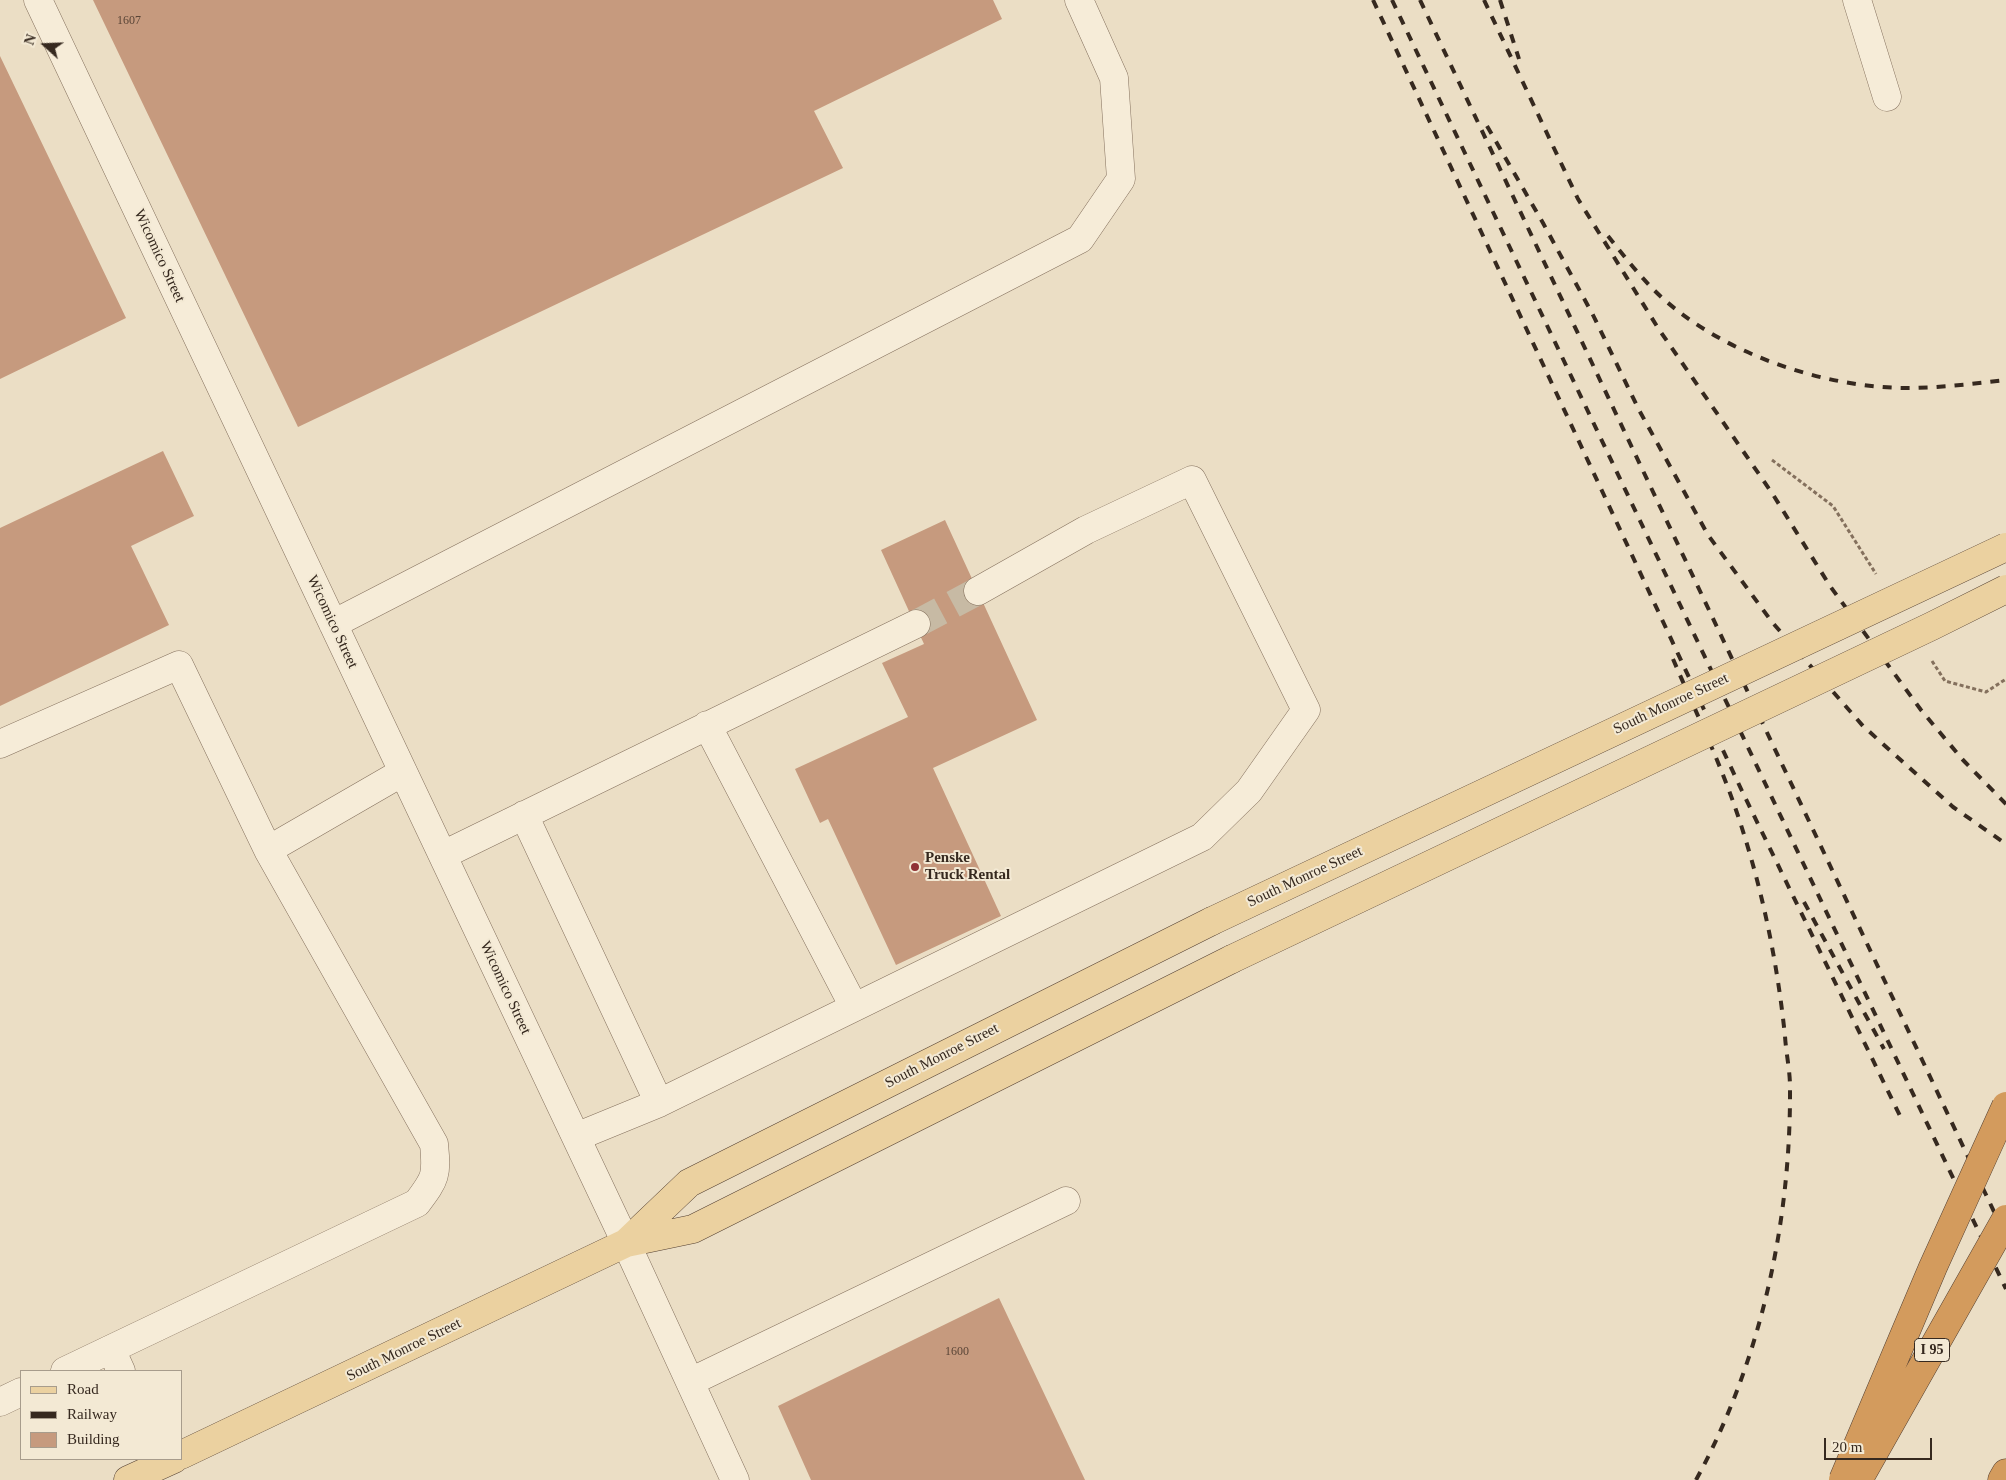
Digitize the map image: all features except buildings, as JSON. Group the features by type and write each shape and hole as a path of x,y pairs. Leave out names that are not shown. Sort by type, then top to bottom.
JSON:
{"highway":[{"path":"1932,626 2006,602"},
{"path":"1843,1480 1933,1267 2006,1106"},
{"name":"I 95","path":"1858,1480 2006,1220"},
{"path":"2002,1480 2006,1473"}],"main road":[{"name":"South Monroe Street","path":"626,1243 689,1183 1212,921 2000,548"},
{"name":"South Monroe Street","path":"182,1454 626,1243 693,1229 1232,958 1932,626 2006,589"},
{"name":"South Monroe Street","path":"128,1480 169,1460"}],"street":[{"name":"Wicomico Street","path":"38,0 626,1243 735,1480"},
{"path":"333,624 1080,240 1121,179 1114,78 1080,0"},
{"path":"1857,0 1887,96"},
{"path":"576,1137 659,1103 1202,837 1249,791 1306,710 1192,480 1086,530 978,590"},
{"path":"443,855 916,624"},
{"path":"0,744 179,665 268,850 434,1144 436,1168 430,1186 417,1202 116,1360 69,1370"},
{"path":"707,725 854,1007"},
{"path":"268,850 403,772"},
{"path":"524,815 659,1103"},
{"path":"690,1382 1066,1201"},
{"path":"0,1402 20,1392"}],"tunnel":[{"path":"916,624 978,591"}],"railway":[{"path":"1373,0 1742,791 1903,1122"},
{"path":"1392,0 2006,1289"},
{"path":"1420,0 2006,1237"},
{"path":"1484,0 1578,199 1658,328 1772,493 1830,586 1921,710 1963,760 2006,804"},
{"path":"1500,0 1519,59"},
{"path":"1487,126 1593,315 1639,410 1708,535 1772,622 1863,726 1953,807 2006,844"},
{"path":"1608,236 1649,285 1680,312 1738,348 1770,362 1804,373 1871,386 1930,387 2006,380"},
{"path":"1673,659 1722,772 1753,865 1773,950 1782,1007 1790,1081 1789,1138 1785,1189 1768,1290 1755,1339 1738,1387 1719,1434 1696,1480"},
{"path":"1804,902 1884,1049"}],"place":[{"name":"Penske Truck Rental","path":"915,867"}]}
